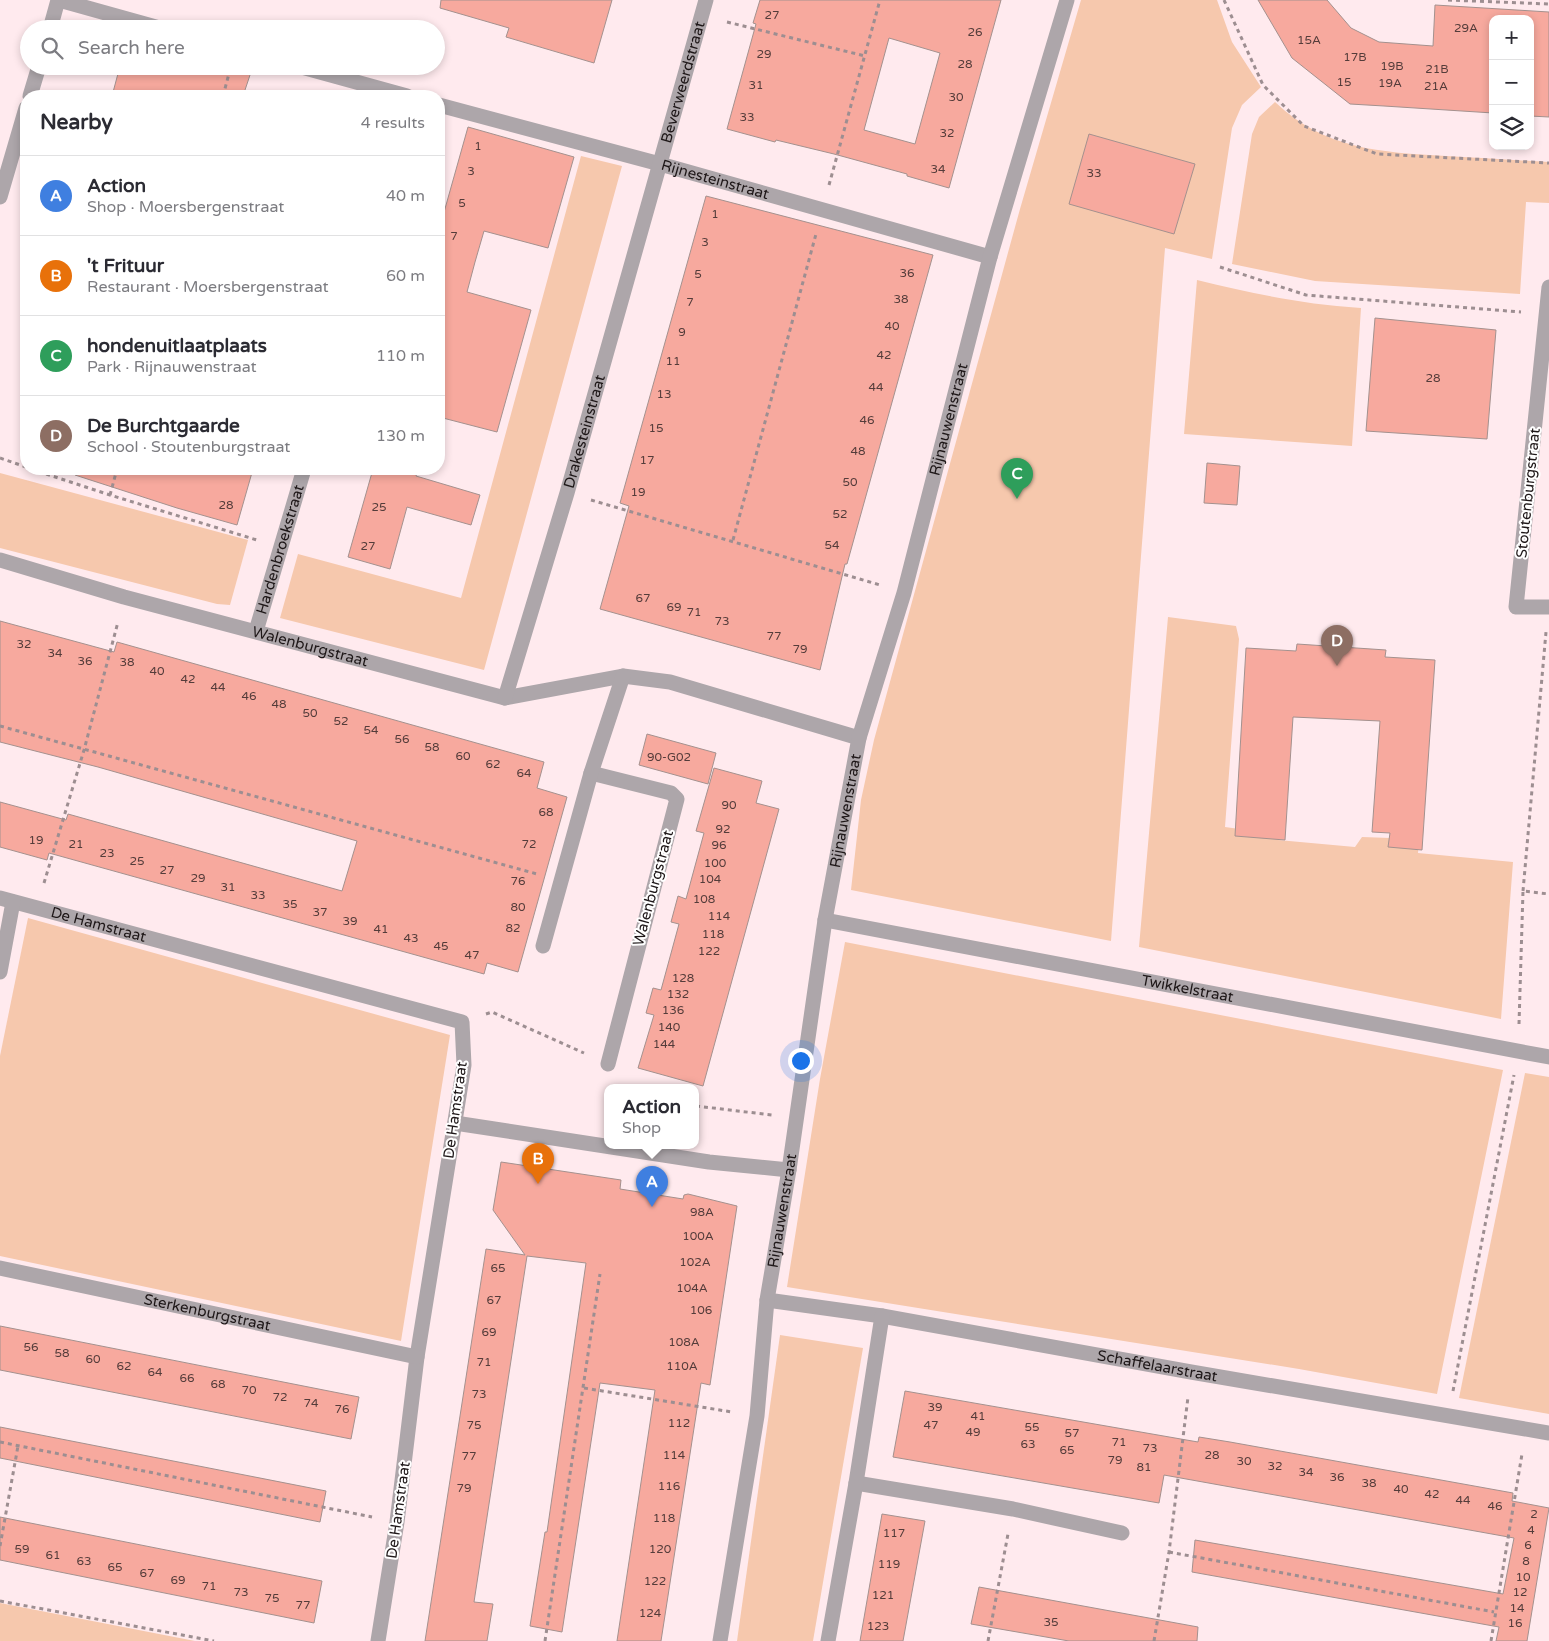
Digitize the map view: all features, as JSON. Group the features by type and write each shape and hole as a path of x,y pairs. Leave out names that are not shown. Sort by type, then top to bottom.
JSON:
{"street":[{"path":"52,20 58,0 130,20"},
{"name":"Beverweerdstraat","path":"660,164 706,0"},
{"name":"Rijnauwenstraat","path":"720,1641 757,1416 767,1300 789,1170 825,920 859,738 904,592 990,257 1067,0"},
{"path":"32,90 36,75"},
{"path":"331,75 385,90"},
{"name":"Rijnesteinstraat","path":"445,107 660,164 990,257"},
{"path":"0,197 20,129"},
{"name":"Drakesteinstraat","path":"505,698 660,164"},
{"name":"Stoutenburgstraat","path":"1549,287 1516,608 1549,607"},
{"name":"Hardenbroekstraat","path":"256,631 302,475"},
{"name":"Walenburgstraat","path":"0,560 124,597 505,698 623,676 670,682 859,738"},
{"path":"543,946 591,773 623,676"},
{"name":"Walenburgstraat","path":"591,773 671,793 676,799 608,1064"},
{"path":"0,972 6,900"},
{"name":"De Hamstraat","path":"6,900 462,1022 464,1065 417,1357 397,1522 378,1641"},
{"name":"Twikkelstraat","path":"825,920 1549,1057"},
{"path":"455,1123 604,1146"},
{"path":"624,1149 709,1162 789,1170"},
{"name":"Sterkenburgstraat","path":"0,1268 417,1357"},
{"name":"Schaffelaarstraat","path":"767,1300 882,1316 1191,1372 1549,1433"},
{"path":"828,1641 856,1483 882,1316"},
{"path":"856,1483 1013,1509 1122,1533"}],"path":[{"path":"732,540 880,0"},
{"path":"1224,0 1263,85 1304,126 1377,154 1549,163"},
{"path":"1448,0 1549,4"},
{"path":"702,16 865,56"},
{"path":"225,90 229,75"},
{"path":"1220,267 1306,295 1546,314"},
{"path":"0,458 20,465"},
{"path":"49,475 110,496 280,547"},
{"path":"110,496 116,475"},
{"path":"566,493 732,540 904,592"},
{"path":"37,908 84,750 124,597"},
{"path":"1448,1416 1518,1052 1523,891 1549,607"},
{"path":"1543,667 1549,667"},
{"path":"0,726 560,881"},
{"path":"1523,891 1549,894"},
{"path":"462,1022 492,1012 608,1064"},
{"path":"699,1106 796,1118"},
{"path":"545,1641 600,1274"},
{"path":"1154,1641 1169,1552 1191,1372"},
{"path":"584,1388 757,1416"},
{"path":"1490,1641 1527,1429"},
{"path":"0,1442 397,1522"},
{"path":"0,1546 18,1446"},
{"path":"988,1641 1013,1509"},
{"path":"1169,1552 1494,1612"},
{"path":"0,1601 214,1641"}],"shaded area":[{"path":"1081,0 1217,0 1232,42 1261,87 1242,105 1232,128 1212,259 1165,248 1111,941 851,890 861,800 874,740 1020,209"},
{"path":"1275,102 1294,118 1314,130 1355,146 1399,153 1549,162 1549,203 1526,202 1520,294 1315,281 1232,264 1252,134 1259,117"},
{"path":"581,156 622,166 484,670 280,618 298,554 461,598"},
{"path":"1197,280 1278,298 1361,308 1352,446 1184,434"},
{"path":"0,473 248,540 230,605 217,604 0,548"},
{"path":"1168,617 1236,626 1239,639 1225,827 1276,834 1278,840 1355,847 1362,837 1419,839 1418,853 1513,862 1501,1019 1139,947"},
{"path":"28,918 450,1035 401,1341 0,1256 0,1056"},
{"path":"845,942 1503,1070 1437,1394 1299,1369 787,1287 820,1079"},
{"path":"1525,1073 1549,1077 1549,1414 1459,1398"},
{"path":"780,1335 863,1348 813,1641 737,1641"},
{"path":"0,1603 195,1641 0,1641"}],"building":[{"path":"441,0 612,0 594,63 506,37 509,28 440,8"},
{"path":"760,0 1001,0 949,188 907,176 907,174 834,154 776,140 775,142 727,129 756,24 753,23","holes":["889,38 940,53 915,144 864,130"]},
{"path":"1258,0 1327,0 1351,28 1379,42 1433,46 1435,5 1549,12 1549,117 1534,116 1534,15 1489,15 1489,113 1350,104 1292,58"},
{"path":"118,75 250,75 245,90 114,90"},
{"path":"468,127 574,157 548,248 484,231 475,262 467,292 531,310 497,432 445,419 445,209"},
{"path":"1089,134 1195,164 1174,234 1069,204"},
{"path":"706,196 933,255 847,564 845,564 820,670 600,609 629,506 620,503"},
{"path":"1375,318 1496,330 1487,439 1366,431"},
{"path":"1207,463 1240,466 1237,505 1204,503"},
{"path":"75,475 251,475 237,525"},
{"path":"371,475 416,475 480,495 471,525 407,507 390,569 348,557"},
{"path":"0,621 114,652 117,642 544,762 537,788 567,797 518,972 487,963 484,974 49,853 47,860 0,847 0,802 66,820 68,814 342,891 357,841 98,767 0,742"},
{"path":"1297,644 1386,650 1385,657 1435,660 1422,850 1388,847 1390,833 1372,832 1380,721 1293,717 1285,840 1235,836 1246,648 1296,651"},
{"path":"647,734 716,753 708,784 639,765"},
{"path":"714,768 762,781 756,803 779,809 703,1086 638,1068 654,1015 646,1013 653,988 661,990 679,924 671,922 678,896 686,899 704,833 696,831"},
{"path":"501,1162 621,1180 620,1189 683,1199 684,1195 688,1194 737,1206 710,1385 701,1383 661,1641 617,1641 655,1390 600,1383 562,1632 530,1626 545,1532 547,1532 586,1263 527,1256 474,1602 493,1604 487,1641 425,1641 486,1249 525,1255 493,1210"},
{"path":"0,1326 359,1397 351,1439 0,1370"},
{"path":"905,1391 1198,1442 1199,1437 1230,1442 1513,1493 1512,1501 1549,1508 1527,1641 1496,1641 1499,1627 1192,1572 1195,1540 1503,1594 1514,1538 1164,1475 1159,1503 893,1457"},
{"path":"0,1427 326,1491 320,1522 0,1458"},
{"path":"882,1514 925,1521 903,1641 860,1641"},
{"path":"0,1517 322,1581 314,1623 0,1560"},
{"path":"979,1587 1198,1627 1197,1641 1069,1641 971,1624"}],"place":[{"name":"hondenuitlaatplaats","path":"1017,499"},
{"name":"De Burchtgaarde","path":"1337,666"},
{"name":"'t Frituur","path":"538,1184"},
{"name":"Action","path":"652,1207"}]}
